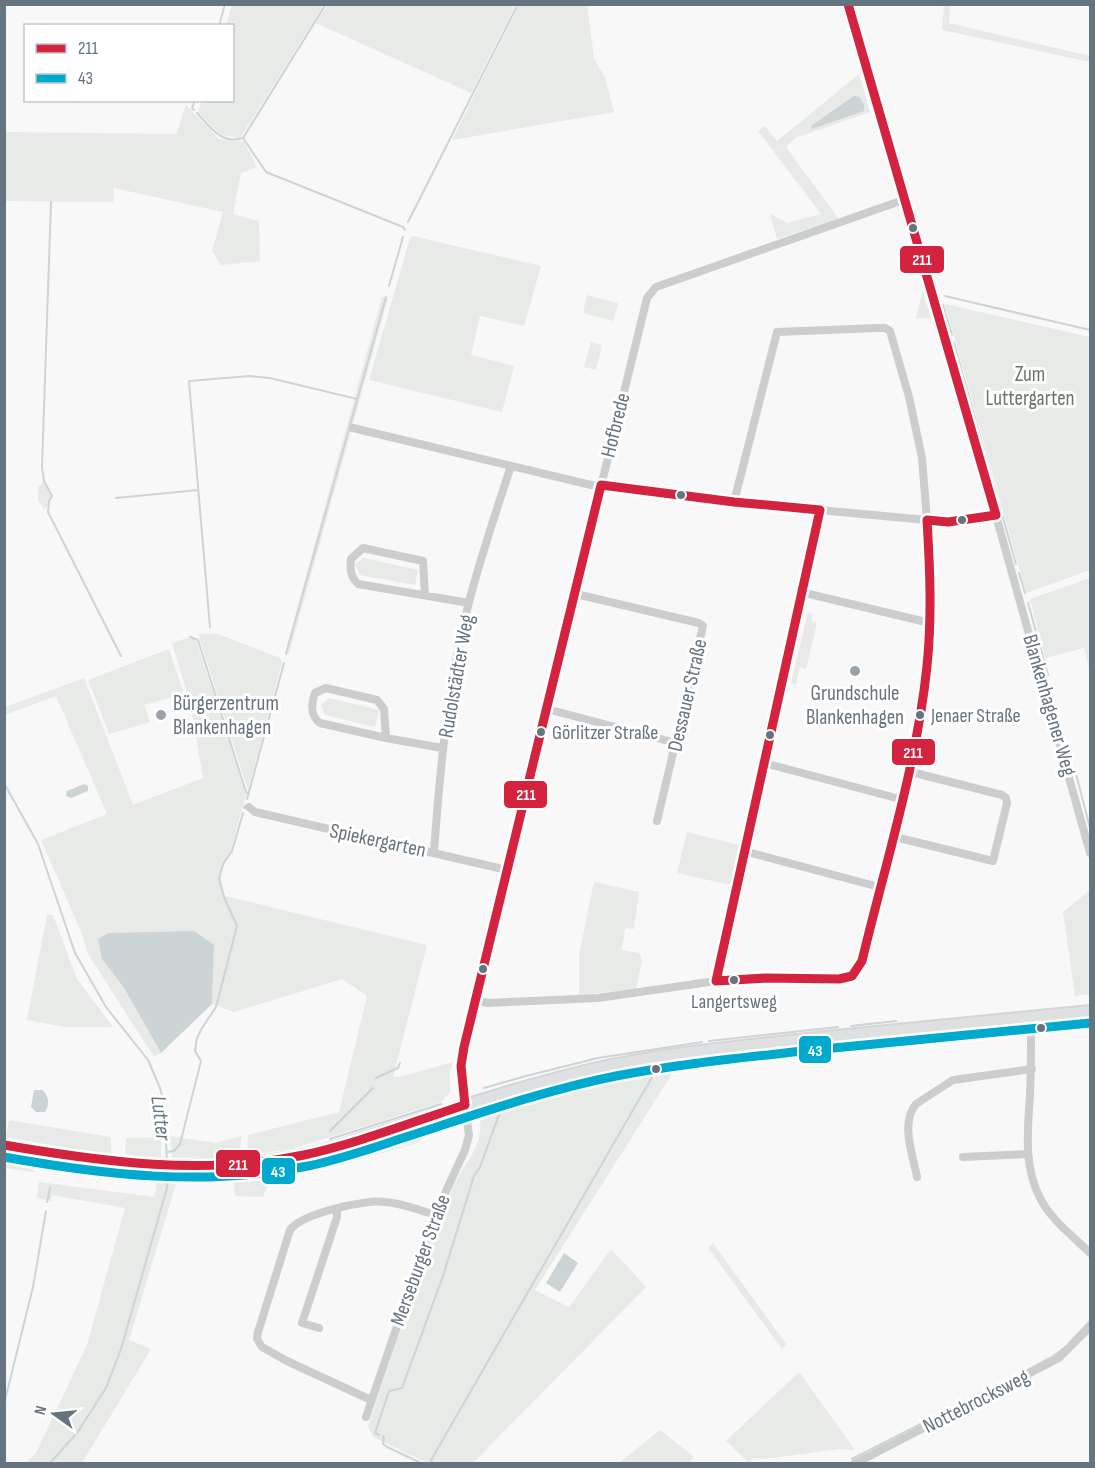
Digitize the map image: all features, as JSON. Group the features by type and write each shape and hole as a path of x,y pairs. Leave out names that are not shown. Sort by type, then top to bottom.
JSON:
{"main road":[{"path":"4,1145 83,1159 154,1165 243,1163 302,1155 349,1143 465,1105 574,1074 666,1055 1090,1011"}],"street":[{"name":"Blankenhagener Weg","path":"848,4 894,165 906,199 1090,853"},
{"name":"Hofbrede","path":"465,1105 461,1066 475,1000 650,291 906,199"},
{"path":"475,1000 488,1003 598,998 716,981 766,978 839,979 852,976 862,961 907,771 924,688 930,623 931,571 922,458 892,335 885,328 777,332 734,502"},
{"path":"353,428 591,485 734,502 948,522 996,515"},
{"name":"Rudolstädter Weg","path":"434,852 442,748 456,662 469,603 511,466"},
{"path":"716,981 820,510"},
{"name":"Rudolstädter Weg","path":"425,595 423,561 363,548 351,559 350,569 353,579 358,584 469,603"},
{"path":"801,592 930,623"},
{"name":"Dessauer Straße","path":"576,594 699,623 703,626 657,821"},
{"name":"Rudolstädter Weg","path":"386,738 384,709 377,700 326,688 315,693 312,711 315,719 320,723 386,738 442,748"},
{"path":"547,709 676,743"},
{"path":"764,763 900,799"},
{"path":"891,836 993,861 1000,834 1007,803 1006,798 1002,795 907,771"},
{"name":"Spiekergarten","path":"249,807 255,812 285,820 507,870"},
{"path":"744,851 879,887"},
{"path":"1031,1032 1032,1069 1028,1154 1034,1184 1041,1200 1054,1218 1090,1253"},
{"path":"917,1177 908,1124 909,1116 916,1104 953,1080 1032,1069"},
{"name":"Merseburger Straße","path":"366,1417 435,1215 465,1150 468,1134 465,1105"},
{"path":"963,1157 1028,1154"},
{"path":"371,1400 287,1361 262,1347 257,1339 290,1230 299,1221 360,1203 384,1201 435,1215"},
{"path":"319,1328 302,1323 337,1217 337,1209"},
{"name":"Nottebrocksweg","path":"854,1464 1059,1358 1090,1327"}],"green space":[{"path":"508,4 514,8 471,93 316,23 328,5"},
{"path":"516,4 587,5 594,58 605,78 614,112 452,140 517,9 514,8"},
{"path":"232,5 324,5 240,138 221,135 198,112 202,102 234,102 234,24 226,24"},
{"path":"944,5 950,5 949,23 1090,56 1090,62 942,30"},
{"path":"859,74 870,112 795,138 786,147 838,219 777,239 770,214 787,223 821,214 758,131 765,126 777,141"},
{"path":"186,105 219,139 244,142 257,167 241,173 233,214 259,221 260,261 221,265 212,251 223,212 114,188 113,202 5,201 5,132 176,134"},
{"path":"413,236 541,266 524,326 480,316 471,355 514,366 502,412 369,380 410,238"},
{"path":"923,291 931,318 916,318"},
{"path":"587,295 618,303 613,321 583,313"},
{"path":"382,297 388,298 289,654 285,653"},
{"name":"Zum Luttergarten","path":"945,304 1090,337 1090,570 1026,593"},
{"path":"591,342 602,345 596,370 584,367"},
{"path":"43,482 51,496 44,509 38,500 38,488"},
{"path":"364,558 418,570 415,585 360,575 355,564"},
{"path":"1090,578 1090,672 1084,648 1045,658 1030,599"},
{"path":"808,612 813,614 811,621 817,623 806,669 800,668 796,684 791,683"},
{"path":"198,634 218,634 280,658 282,662 248,790"},
{"path":"187,638 196,640 246,795 231,854 221,874 225,896 427,945 393,1077 453,1062 450,1072 450,1092 441,1102 292,1149 247,1155 248,1135 339,1112 367,996 342,979 234,1012 212,1004 214,945 102,959 124,988 161,1053 154,1057 88,954 80,929 41,840 107,814 56,696 5,715 5,707 84,678 133,805 203,778 191,706 172,643"},
{"path":"169,649 184,694 144,705 150,722 109,734 88,680"},
{"path":"329,698 379,710 375,727 325,715 321,705"},
{"path":"687,832 739,845 730,885 677,873"},
{"path":"594,882 639,892 634,929 625,928 622,950 639,953 642,961 636,989 579,995 579,955"},
{"path":"1090,890 1090,994 1075,996 1063,912"},
{"path":"47,915 53,915 77,979 113,1027 65,1027 27,1020"},
{"path":"679,1063 535,1290 569,1307 611,1249 646,1287 473,1463 427,1463 373,1437 368,1426 412,1291 443,1209 477,1145 480,1117 486,1111 576,1085"},
{"path":"9,1120 111,1137 111,1153 84,1151 6,1137"},
{"path":"422,1132 420,1142 334,1167 271,1177 263,1197 235,1196 234,1182 176,1184 129,1340 151,1349 82,1463 26,1463 36,1453 87,1345 125,1208 52,1195 51,1201 37,1198 39,1182 155,1197 157,1175 244,1172 287,1167 330,1159"},
{"path":"170,1136 215,1143 242,1136 239,1155 212,1158 172,1157"},
{"path":"161,1137 161,1157 130,1156 125,1153 126,1138"},
{"path":"5,1159 34,1166 33,1172 5,1168"},
{"path":"713,1243 786,1344 782,1349 708,1248"},
{"path":"799,1372 855,1450 839,1449 764,1459 753,1458 749,1463 726,1441"},
{"path":"660,1430 694,1457 689,1463 619,1463"}],"shaded area":[{"path":"854,96 859,97 864,104 864,111 812,129 811,126"},
{"path":"84,784 88,786 88,791 71,798 66,796 67,791"},
{"path":"194,931 214,945 212,1004 161,1053 124,988 102,959 98,939 109,933"},
{"path":"34,1090 43,1090 47,1096 48,1106 45,1112 36,1112 31,1107"},
{"path":"564,1253 578,1263 560,1292 546,1283"}],"waterway":[{"path":"220,24 225,4"},
{"path":"243,138 326,4"},
{"path":"408,222 516,8"},
{"path":"194,102 192,108 194,110"},
{"path":"197,113 223,137 236,140 243,138"},
{"path":"243,138 266,172 403,227 405,230"},
{"path":"51,202 42,467 44,481 52,496 48,512 121,656"},
{"path":"389,286 403,237"},
{"path":"945,296 1090,330"},
{"path":"286,654 386,297"},
{"path":"943,305 952,335"},
{"path":"954,343 1016,564"},
{"path":"210,627 189,381 249,376 270,378 357,399"},
{"path":"116,498 198,490"},
{"path":"1019,573 1025,593"},
{"path":"1028,603 1048,675"},
{"path":"190,637 198,640 248,793"},
{"path":"247,799 284,663"},
{"path":"1076,774 1090,828"},
{"name":"Lutter","path":"4,783 38,844 75,953 106,1007 148,1060 164,1103 167,1162"},
{"path":"167,1152 174,1151 180,1144 201,1061 195,1051 197,1038 216,1007 237,926 219,879 223,864 232,851 243,813"},
{"path":"851,1026 896,1021"},
{"path":"709,1041 838,1027"},
{"path":"484,1088 598,1058 702,1042"},
{"path":"376,1078 398,1068 400,1063"},
{"path":"433,1464 431,1460 655,1072"},
{"path":"330,1131 373,1088"},
{"path":"330,1139 441,1104"},
{"path":"379,1435 375,1433 389,1391 402,1388 443,1276 474,1176 480,1167 501,1109"},
{"name":"Lutter","path":"49,1464 77,1433 106,1388 121,1349 167,1188 167,1168"},
{"path":"47,1202 50,1188"},
{"path":"4,1404 33,1287 46,1211"},
{"path":"1069,1343 1090,1321"},
{"path":"999,1385 1052,1357 1065,1347"},
{"path":"852,1459 987,1390"},
{"path":"934,1427 992,1398"},
{"path":"383,1436 383,1444 387,1447 419,1462"}],"transit line":[{"name":"211","path":"848,4 996,515"},
{"name":"211","path":"601,485 734,502 820,510"},
{"name":"211","path":"465,1105 461,1066 464,1047 601,485"},
{"name":"211","path":"716,981 820,510"},
{"name":"211","path":"927,520 948,522 996,515"},
{"name":"211","path":"852,976 862,961 916,740 930,630 927,520"},
{"name":"211","path":"716,981 766,978 839,979 852,976"},
{"name":"43","path":"4,1157 79,1169 156,1176 232,1176 270,1172 333,1160 512,1103 616,1076 756,1056 1090,1023"},
{"name":"211","path":"4,1145 116,1161 191,1166 229,1165 325,1150 465,1105"}],"place":[{"name":"Grundschule Blankenhagen","path":"855,671"},
{"name":"Bürgerzentrum Blankenhagen","path":"161,715"},
{"name":"Jenaer Straße","path":"920,715"},
{"name":"Görlitzer Straße","path":"541,732"},
{"name":"Langertsweg","path":"734,980"}]}
